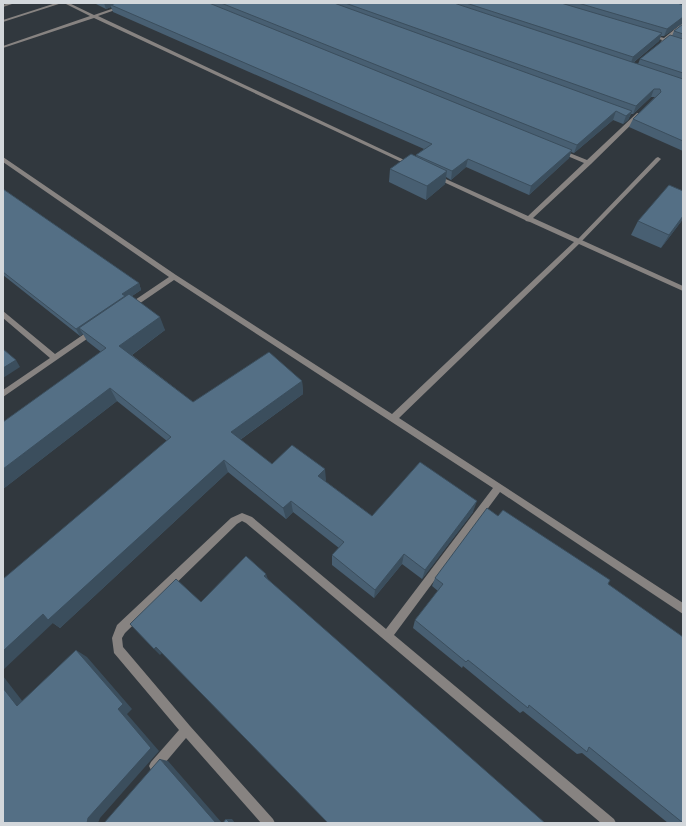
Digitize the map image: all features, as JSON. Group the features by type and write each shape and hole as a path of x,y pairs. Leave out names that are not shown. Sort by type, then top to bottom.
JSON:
{"street":[{"path":"3,6 13,3"},
{"path":"3,21 60,3"},
{"path":"67,3 420,169"},
{"path":"3,47 133,3"},
{"path":"659,45 683,25"},
{"path":"643,34 683,45"},
{"path":"528,220 644,109"},
{"path":"627,116 634,118"},
{"path":"553,148 589,163"},
{"path":"3,159 174,277 392,419 500,487 683,609"},
{"path":"392,419 578,242 658,160"},
{"path":"434,176 528,220 683,289"},
{"path":"121,313 174,277"},
{"path":"3,314 55,358"},
{"path":"3,394 102,326"},
{"path":"388,636 500,487"},
{"path":"270,823 186,730 118,648 117,638 121,629 234,521 242,517 249,520 610,823"},
{"path":"145,777 186,730"}],"building":[{"path":"116,3 209,3 572,150 531,186 468,159 452,171 416,155 432,144 111,5"},
{"path":"221,3 334,3 632,111 626,116 616,111 577,145"},
{"path":"345,3 454,3 683,79 683,141 633,119 661,92 660,89 654,89 636,106"},
{"path":"466,3 561,3 662,33 633,57"},
{"path":"578,3 677,3 683,5 683,17 667,29"},
{"path":"683,24 683,34 674,31"},
{"path":"670,35 683,39 683,73 640,59"},
{"path":"411,154 447,171 427,186 390,169"},
{"path":"669,185 683,191 683,216 669,235 638,221"},
{"path":"3,189 139,283 122,294 125,296 76,329 3,272"},
{"path":"129,294 160,317 119,346 193,402 269,352 302,381 231,432 272,464 292,445 325,469 318,476 372,516 420,462 477,501 425,570 404,554 375,590 332,555 344,542 291,501 283,508 224,460 48,620 43,614 3,651 3,579 171,437 110,388 3,469 3,422 106,348 79,328"},
{"path":"3,349 16,360 3,368"},
{"path":"487,508 498,516 503,510 610,580 608,584 683,637 683,823 589,747 587,752 529,705 528,708 468,660 466,662 415,620 443,584 435,578"},
{"path":"246,556 266,574 264,576 545,823 328,823 156,647 154,649 130,624 176,579 201,602"},
{"path":"76,650 123,704 118,709 151,748 88,818 87,823 3,823 3,688 17,706"},
{"path":"160,759 216,823 104,823"},
{"path":"226,819 230,823 223,823"}]}
